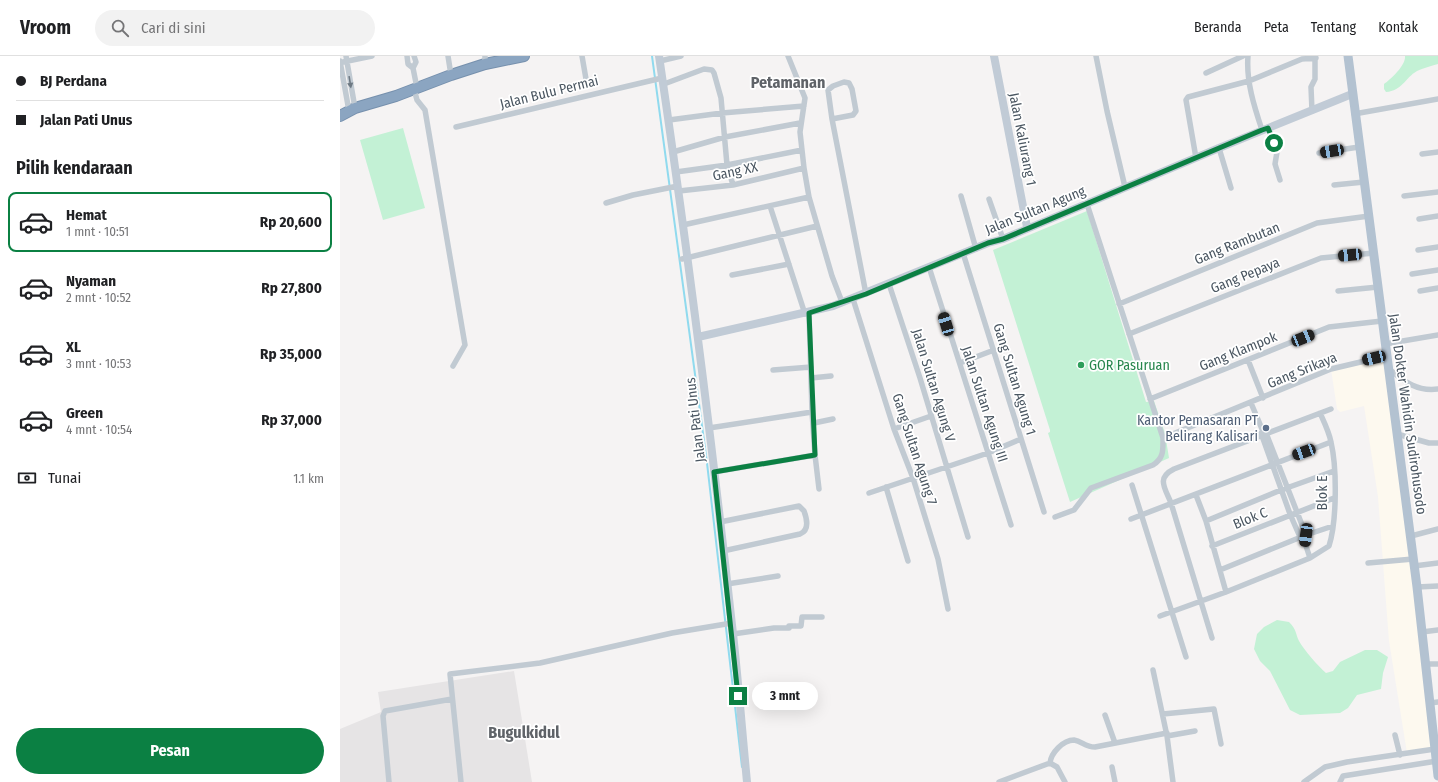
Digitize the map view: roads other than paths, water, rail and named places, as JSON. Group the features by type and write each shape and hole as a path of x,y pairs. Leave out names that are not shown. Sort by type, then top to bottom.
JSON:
{"highway":[{"path":"348,111 451,75 485,60 520,56"}],"main road":[{"name":"Jalan Kaliurang 1","path":"994,56 1027,227"},
{"name":"Jalan Dokter Wahidin Sudirohusodo","path":"1348,56 1354,114 1374,253 1426,664 1434,703 1436,736 1435,749 1438,776"},
{"name":"Jalan Pati Unus","path":"659,59 676,172 674,188 683,225 685,258 698,338 709,428 727,584 728,623 733,634 747,782"},
{"name":"Jalan Sultan Agung","path":"698,338 807,314 853,299 929,267 1003,239 1027,227 1087,204 1125,186 1352,94"}],"street":[{"path":"348,111 340,62 346,59 372,56"},
{"path":"407,56 408,64 413,68"},
{"path":"414,56 416,62 413,68 417,100 425,110 465,344 453,366"},
{"path":"448,56 451,75"},
{"path":"582,56 586,79"},
{"path":"659,59 681,56"},
{"path":"788,56 804,94 804,106 800,123 797,151 805,198 838,304"},
{"path":"1096,56 1107,111 1125,186"},
{"path":"1206,73 1243,56"},
{"path":"1248,56 1247,66 1252,100 1277,152 1275,164 1280,180"},
{"path":"1196,158 1186,100 1188,96 1249,81 1302,59 1316,57 1315,79 1311,88 1312,111"},
{"path":"346,59 348,111"},
{"name":"Jalan Bulu Permai","path":"456,127 648,80 661,80 704,69 712,70 721,98 722,113"},
{"path":"832,119 853,115 856,111 852,89 849,83 844,82 833,86 828,90 832,119 866,294"},
{"path":"1354,114 1438,99"},
{"path":"669,120 722,113 804,106"},
{"path":"722,113 727,165 733,186"},
{"path":"673,152 725,137 800,123"},
{"path":"1319,153 1359,147"},
{"path":"1219,148 1231,188"},
{"path":"676,172 727,165 797,151"},
{"path":"1422,154 1438,152"},
{"name":"Gang XX","path":"606,203 674,188 733,186 800,169"},
{"path":"1334,185 1364,182"},
{"path":"1404,196 1438,192"},
{"path":"961,196 976,249"},
{"path":"683,225 805,198"},
{"path":"990,199 1003,239"},
{"path":"1055,517 1074,510 1091,488 1159,461 1163,456 1166,437 1122,303 1087,204"},
{"path":"770,206 807,314 811,367 812,412 819,489"},
{"name":"Gang Rambutan","path":"1122,303 1320,223 1369,216"},
{"path":"1419,218 1438,216"},
{"path":"685,258 813,227"},
{"path":"1418,250 1438,247"},
{"name":"Gang Pepaya","path":"1132,333 1323,257 1374,253"},
{"name":"Gang Sultan Agung 1","path":"963,254 1044,512"},
{"path":"732,275 789,264"},
{"name":"Jalan Sultan Agung III","path":"929,267 1012,525"},
{"path":"1412,274 1438,270"},
{"name":"Jalan Sultan Agung V","path":"889,284 932,416 968,537"},
{"path":"1338,291 1378,287"},
{"path":"1420,291 1438,288"},
{"name":"Gang Sultan Agung 7","path":"853,299 894,429 913,478 938,559 948,609"},
{"name":"Gang Klampok","path":"1152,398 1332,327 1382,321"},
{"path":"1385,344 1438,335"},
{"path":"960,363 994,350"},
{"name":"Gang Srikaya","path":"1166,437 1337,367 1386,356"},
{"path":"1248,360 1262,398"},
{"path":"773,370 811,367"},
{"path":"1388,369 1414,387 1423,389 1438,389"},
{"path":"811,378 831,376"},
{"path":"1251,403 1263,433 1278,462 1290,514 1303,536"},
{"path":"1212,638 1163,478 1168,472 1263,433 1331,409"},
{"path":"709,428 812,412"},
{"name":"Blok E","path":"1160,616 1226,592 1310,558 1329,546 1333,526 1334,471 1331,442 1320,413"},
{"path":"894,429 932,416"},
{"path":"814,423 833,419"},
{"path":"1263,433 1271,464 1297,512 1310,558"},
{"path":"1396,434 1429,443 1438,443"},
{"path":"869,493 988,453 1021,439"},
{"path":"1131,519 1331,442"},
{"path":"714,472 815,455"},
{"path":"1206,521 1284,489 1334,471"},
{"path":"1132,485 1186,657"},
{"path":"886,487 908,561"},
{"path":"1196,495 1206,521 1226,592"},
{"name":"Blok C","path":"1212,546 1290,514 1334,498"},
{"path":"720,522 799,506 804,511 807,526 804,532 800,534 723,551"},
{"path":"1220,570 1303,536 1333,526"},
{"path":"1410,536 1438,529"},
{"path":"1368,563 1438,563"},
{"path":"727,584 778,576"},
{"path":"1417,587 1438,586"},
{"path":"733,634 774,628 789,628 789,626 801,626 802,617 822,617"},
{"path":"460,782 450,674 540,663 672,633 728,623"},
{"path":"1422,632 1438,630"},
{"path":"1426,664 1438,664"},
{"path":"1153,670 1167,735 1173,782"},
{"path":"389,782 383,716 386,711 452,699"},
{"path":"1163,714 1214,709 1221,744"},
{"path":"1105,715 1115,743"},
{"path":"1050,763 1053,754 1062,745 1072,740 1077,741 1087,747 1195,731"},
{"path":"1395,735 1400,755"},
{"path":"1304,782 1325,767 1347,762 1435,749"},
{"path":"1340,782 1343,776 1436,761"},
{"path":"999,782 1050,763"},
{"path":"1050,763 1057,768 1065,782"},
{"path":"1112,767 1115,782"}],"waterway":[{"path":"652,56 707,463 742,767"}],"place":[{"name":"GOR Pasuruan","path":"1081,365"},
{"name":"Kantor Pemasaran PT Belirang Kalisari","path":"1266,428"}],"district":[{"name":"Petamanan","path":"788,82"},
{"name":"Bugulkidul","path":"524,732"}]}
